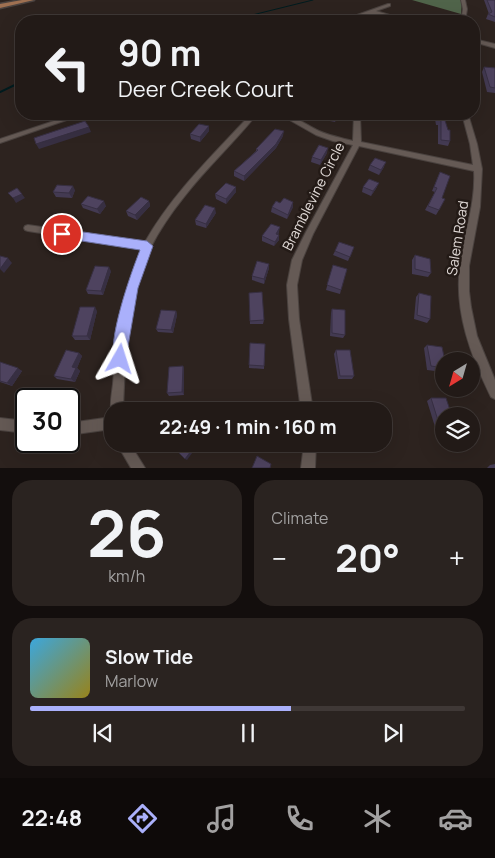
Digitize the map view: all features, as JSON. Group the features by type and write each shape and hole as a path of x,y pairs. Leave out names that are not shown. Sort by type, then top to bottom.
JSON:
{"main road":[{"path":"0,6 29,0"}],"street":[{"path":"463,0 466,9 464,15"},
{"path":"361,15 388,5"},
{"path":"371,11 386,15"},
{"path":"480,42 495,46"},
{"path":"0,141 63,120"},
{"path":"118,402 121,342 132,288 147,246 173,205 249,120"},
{"name":"Bramblevine Circle","path":"293,120 318,133 357,144 478,169"},
{"name":"Bramblevine Circle","path":"306,402 294,319 292,285 297,260 357,144 357,120"},
{"name":"Salem Road","path":"467,120 473,136 478,169 477,197 464,274 464,297 472,339 495,393"},
{"path":"28,228 147,246"},
{"path":"0,424 15,426"},
{"path":"80,427 104,424"},
{"path":"128,452 138,468"},
{"path":"308,468 309,452"}],"green space":[{"path":"412,0 462,0 461,14"}],"building":[{"path":"487,0 495,0 495,17 488,14 492,12"},
{"path":"484,67 495,68 495,88 490,87"},
{"path":"438,120 445,120 448,130 450,130 450,141 441,140 441,121"},
{"path":"85,121 89,127 36,144 34,138"},
{"path":"199,124 209,126 200,137 190,134"},
{"path":"275,129 284,131 276,144 244,176 234,171 258,150 256,149"},
{"path":"319,145 328,148 321,160 312,157"},
{"path":"375,158 386,162 381,170 370,165"},
{"path":"440,172 450,176 442,198 445,199 439,210 428,206 437,188 434,187"},
{"path":"369,179 379,183 373,191 363,187"},
{"path":"226,183 236,187 226,199 215,194"},
{"path":"57,185 73,186 69,193 53,192"},
{"path":"17,188 22,194 13,198 8,193"},
{"path":"88,196 104,201 97,209 81,204"},
{"path":"141,197 149,201 135,215 126,211"},
{"path":"284,198 293,202 288,215 272,207 276,201 280,203"},
{"path":"205,205 215,208 206,224 195,220"},
{"path":"271,224 280,227 276,234 279,235 275,242 262,236"},
{"path":"339,242 354,247 350,257 335,251"},
{"path":"415,255 430,259 431,273 415,269"},
{"path":"0,256 8,258 0,269"},
{"path":"257,261 269,264 264,279 252,276"},
{"path":"333,265 347,269 341,290 327,285"},
{"path":"95,266 109,267 101,291 86,290"},
{"path":"262,292 264,320 250,321 249,293"},
{"path":"419,293 431,296 430,319 417,315"},
{"path":"80,307 95,307 87,336 72,336"},
{"path":"332,309 345,310 345,335 332,333"},
{"path":"161,310 176,311 171,330 156,329"},
{"path":"250,343 265,344 264,366 249,365"},
{"path":"427,345 442,347 443,352 435,352 435,367 431,366"},
{"path":"66,350 79,353 72,367 76,368 71,379 54,376"},
{"path":"336,350 350,350 354,376 340,376"},
{"path":"0,362 18,368 7,383 0,381"},
{"path":"183,366 182,392 167,393 169,367"},
{"path":"431,398 446,398 449,407 435,407 435,411"},
{"path":"178,452 190,452 185,459"},
{"path":"257,456 271,464 270,468 252,468"}],"waterway":[{"path":"252,15 313,0"},
{"path":"0,92 15,85"}],"route":[{"path":"62,234 147,246 132,288 121,342 120,359"}]}
